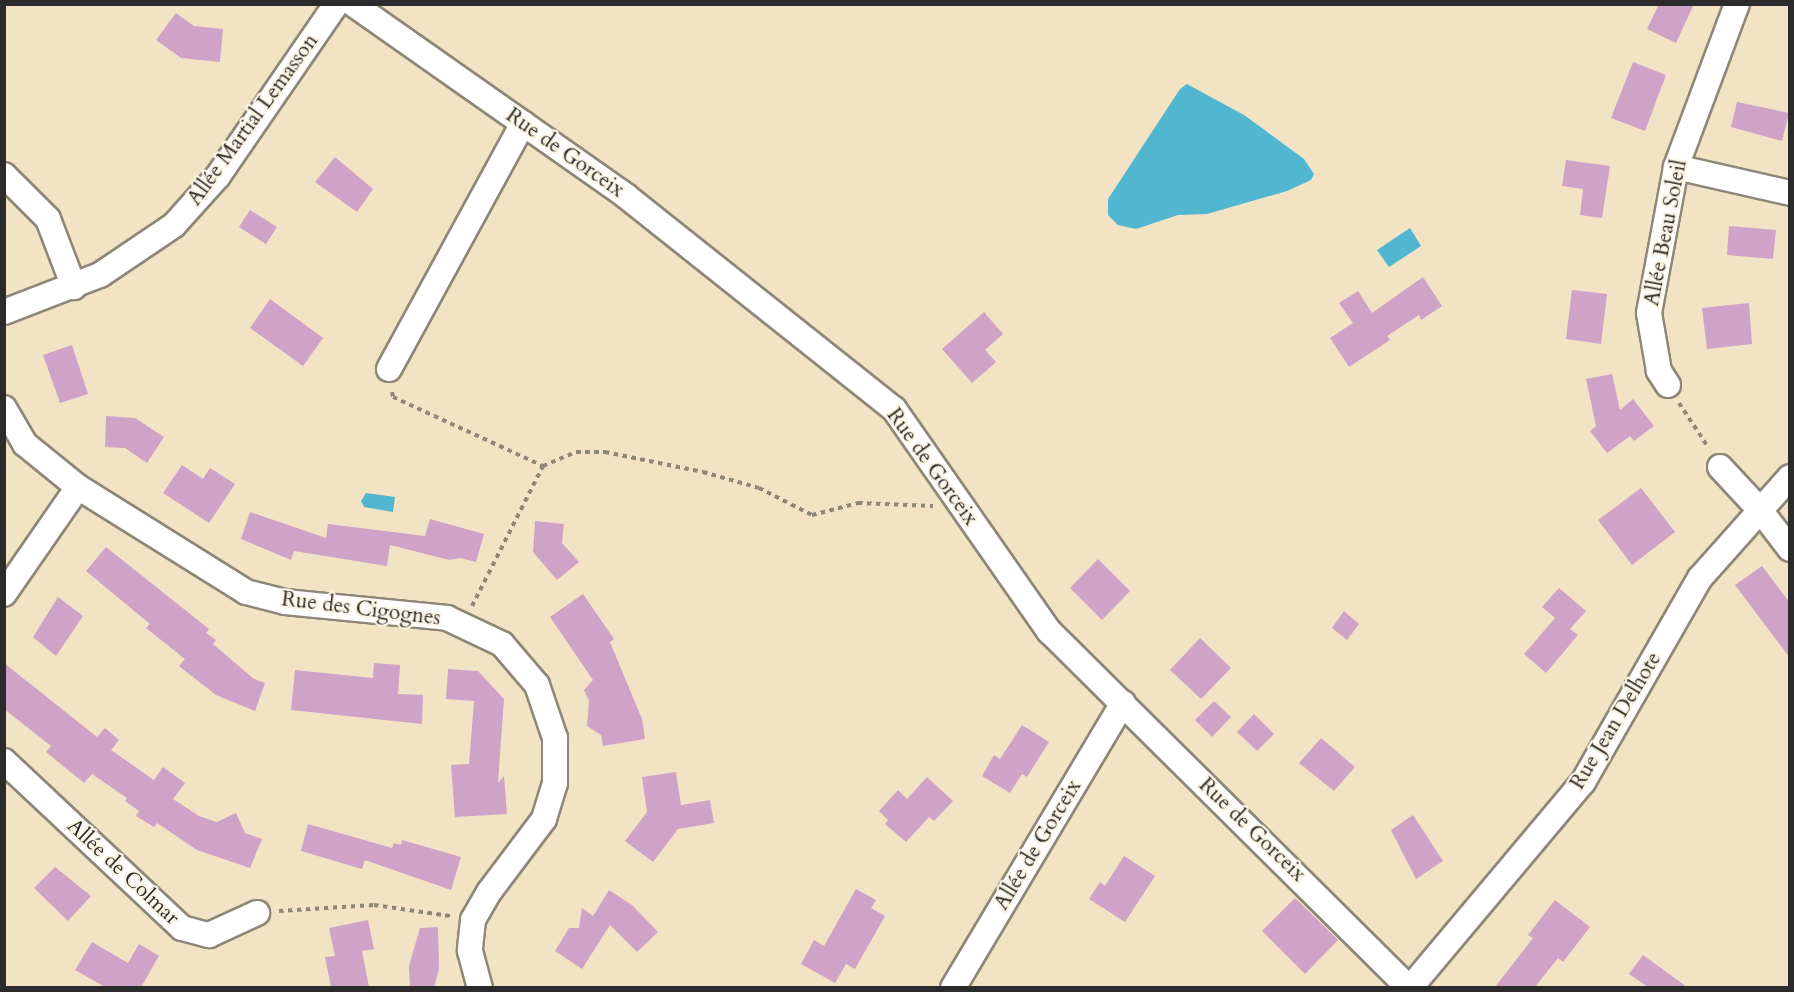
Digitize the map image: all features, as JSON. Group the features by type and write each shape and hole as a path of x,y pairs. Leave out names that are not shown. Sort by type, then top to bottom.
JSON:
{"street":[{"name":"Allée Martial Lemasson","path":"4,312 74,287 100,275 174,225 218,176 336,4"},
{"name":"Rue de Gorceix","path":"353,4 626,196 894,409 1049,631 1410,987"},
{"name":"Allée Beau Soleil","path":"1668,385 1659,371 1648,313 1676,167 1737,4"},
{"path":"389,369 523,123"},
{"path":"1676,167 1790,193"},
{"path":"4,175 48,219 74,287"},
{"name":"Rue des Cigognes","path":"4,408 25,444 78,486 246,592 285,602 447,618 502,644 537,685 555,738 555,783 544,819 489,892 473,920 470,951 480,987"},
{"path":"1720,467 1760,510 1790,549"},
{"name":"Rue Jean Delhote","path":"1410,987 1583,782 1700,578 1790,477"},
{"path":"4,594 78,486"},
{"name":"Allée de Gorceix","path":"953,987 1122,703"},
{"name":"Allée de Colmar","path":"4,761 182,928 209,935 257,913"}],"path":[{"path":"389,369 393,397 543,466"},
{"path":"1668,385 1720,467"},
{"path":"462,625 543,466 576,452 605,452 759,488 812,515 858,502 962,506"},
{"path":"257,913 374,905 473,920"}],"water":[{"path":"1187,84 1244,115 1304,159 1314,174 1311,180 1287,191 1207,214 1178,215 1136,229 1118,225 1108,215 1108,199 1180,89"},
{"path":"1410,228 1421,246 1389,267 1377,250"},
{"path":"366,493 395,497 393,512 364,507 361,501"}],"building":[{"path":"1659,4 1694,4 1676,43 1647,29"},
{"path":"176,13 194,26 223,29 220,62 181,58 156,40"},
{"path":"1633,62 1666,75 1645,131 1611,118"},
{"path":"1737,102 1789,113 1782,141 1731,127"},
{"path":"335,157 373,189 357,212 315,182"},
{"path":"1566,160 1610,166 1602,218 1580,215 1583,189 1562,186"},
{"path":"250,210 277,227 266,244 239,227"},
{"path":"1729,226 1776,230 1773,259 1727,255"},
{"path":"1423,277 1442,306 1421,320 1419,315 1387,336 1390,340 1349,367 1330,338 1353,323 1339,303 1358,291 1372,313"},
{"path":"1572,290 1607,294 1601,344 1566,339"},
{"path":"270,299 323,338 303,366 250,328"},
{"path":"1749,303 1752,344 1707,349 1702,308"},
{"path":"984,312 1003,334 985,350 996,362 972,383 942,349"},
{"path":"72,345 88,394 60,403 43,355"},
{"path":"1612,374 1620,410 1633,399 1654,426 1634,441 1630,436 1607,453 1590,431 1596,426 1586,379"},
{"path":"106,416 135,418 164,437 147,463 125,448 105,447"},
{"path":"182,465 203,479 210,468 235,484 209,523 163,493"},
{"path":"1641,488 1675,532 1632,565 1598,520"},
{"path":"250,512 326,538 328,524 425,536 430,519 484,534 476,562 460,558 449,560 390,545 387,566 294,551 291,560 241,539"},
{"path":"535,521 564,524 562,543 579,562 557,580 533,552"},
{"path":"106,547 209,629 206,633 216,640 213,644 254,679 265,683 255,711 216,695 179,666 185,659 146,628 150,624 86,571"},
{"path":"1098,559 1130,591 1102,620 1070,588"},
{"path":"1762,566 1790,603 1790,658 1735,585"},
{"path":"1559,588 1586,611 1570,629 1578,635 1546,673 1524,654 1555,618 1542,607"},
{"path":"583,594 614,639 610,642 642,719 645,739 603,746 601,735 587,726 589,701 584,690 593,680 550,617"},
{"path":"58,597 83,616 56,656 33,637"},
{"path":"1344,611 1359,624 1347,640 1332,628"},
{"path":"1200,638 1231,668 1201,699 1170,670"},
{"path":"4,663 97,737 105,728 119,740 111,750 154,780 163,767 185,783 173,799 199,816 217,822 236,813 245,833 262,839 250,868 197,850 157,823 154,827 136,816 139,811 125,801 127,798 92,774 84,783 46,752 51,746 4,709"},
{"path":"374,663 400,665 398,694 423,695 422,724 291,710 295,670 373,678"},
{"path":"448,669 478,671 504,699 498,783 504,776 507,814 455,817 451,765 469,764 474,701 446,699"},
{"path":"1214,701 1231,717 1212,737 1195,720"},
{"path":"1254,714 1274,734 1257,751 1237,732"},
{"path":"1022,725 1049,742 1027,777 1022,774 1010,793 982,776 994,755 1000,759"},
{"path":"1321,738 1355,767 1334,791 1299,763"},
{"path":"676,772 681,805 710,800 714,823 678,829 653,862 625,841 647,812 642,777"},
{"path":"927,777 953,801 934,821 929,817 906,842 885,824 888,820 879,811 898,790 907,799"},
{"path":"1413,815 1443,861 1416,879 1391,830"},
{"path":"308,824 392,848 394,843 401,845 402,840 461,857 451,890 365,860 362,869 301,851"},
{"path":"1124,856 1155,876 1125,922 1089,899 1100,882 1105,886"},
{"path":"55,867 91,896 68,921 34,888"},
{"path":"856,889 876,900 871,908 885,916 855,969 846,964 835,983 801,964 814,940 824,946"},
{"path":"609,890 632,905 658,932 637,952 610,925 582,969 555,951 569,928 579,928 582,908 593,916"},
{"path":"1295,898 1338,940 1305,974 1262,931"},
{"path":"1555,900 1590,927 1563,962 1558,958 1535,987 1495,987 1533,938 1528,935"},
{"path":"368,920 374,949 362,951 369,987 331,987 325,957 335,956 329,928"},
{"path":"438,927 439,969 434,987 410,987 409,966 420,928"},
{"path":"92,942 128,963 139,944 159,956 141,987 105,987 75,970"},
{"path":"1643,955 1687,987 1648,987 1629,974"}]}
